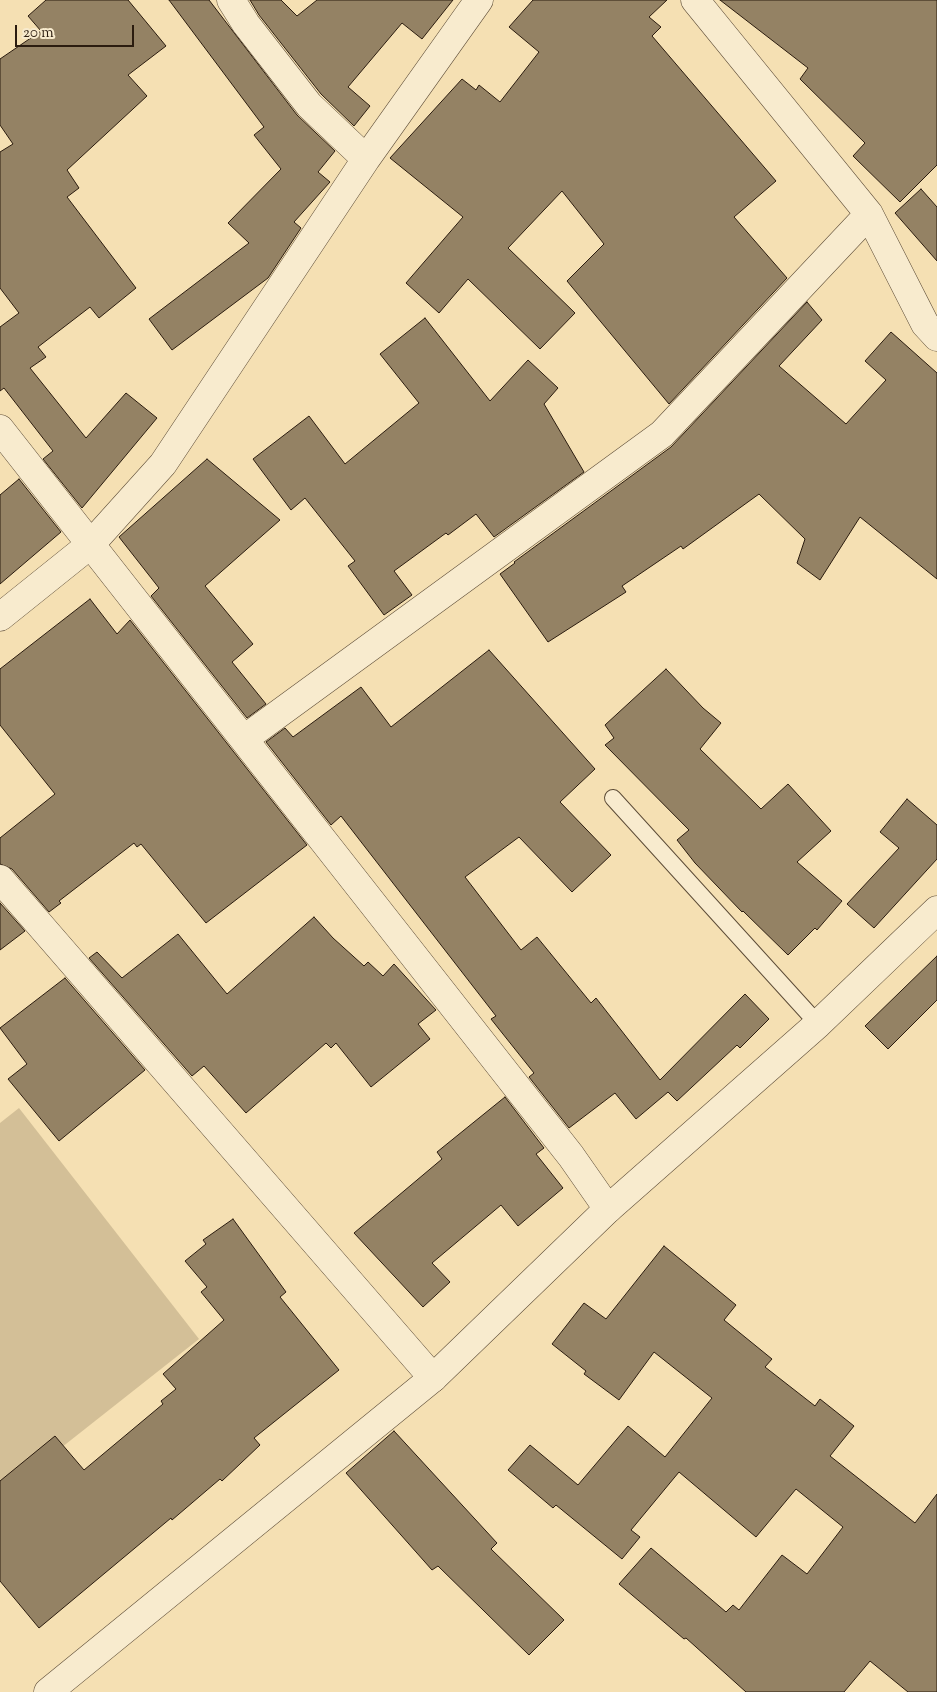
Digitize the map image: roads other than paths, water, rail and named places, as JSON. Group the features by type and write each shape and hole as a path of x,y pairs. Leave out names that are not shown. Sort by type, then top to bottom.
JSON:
{"street":[{"path":"231,0 246,24 310,106 366,158"},
{"path":"0,617 91,544 163,464 366,158 480,0"},
{"path":"695,0 869,214 925,324 937,336"},
{"path":"244,740 662,434 869,214"},
{"path":"0,430 571,1156 608,1209"},
{"path":"0,879 433,1378"},
{"path":"48,1692 433,1378 608,1209 818,1024 937,910"}],"lane":[{"path":"613,798 818,1024"}]}
